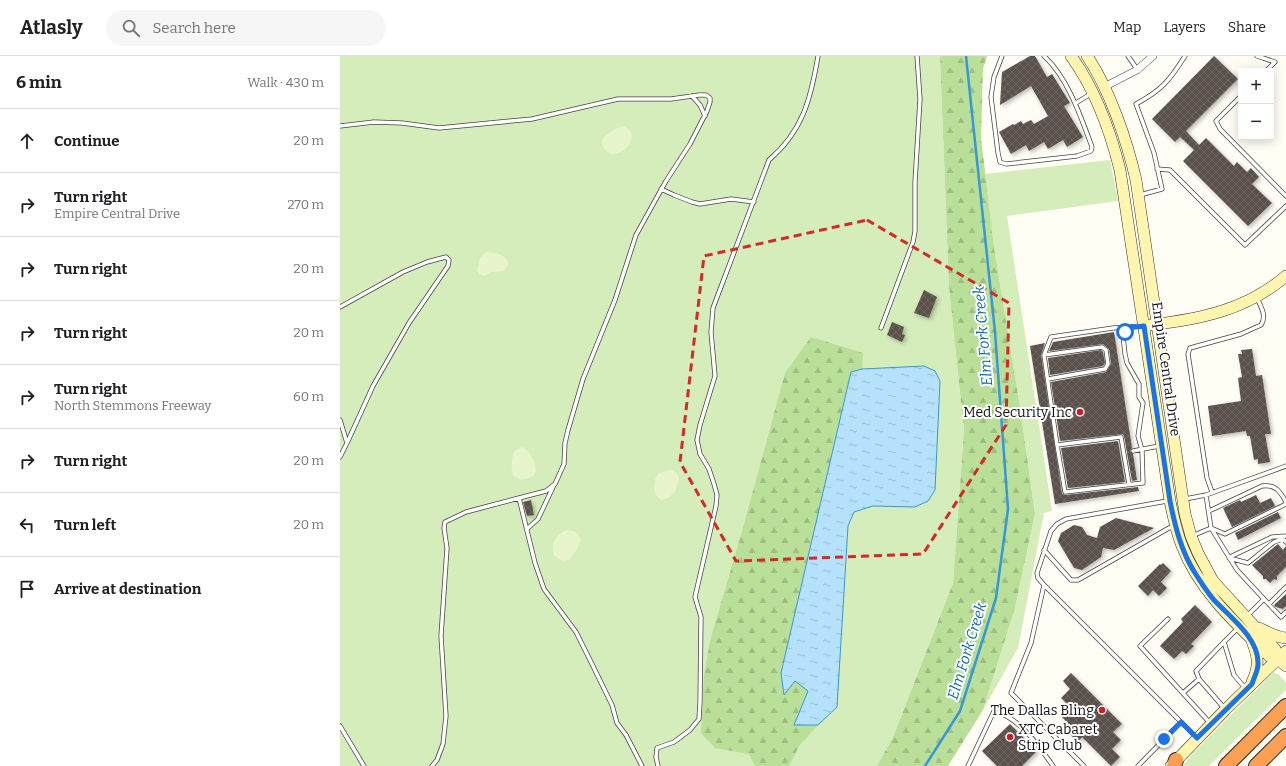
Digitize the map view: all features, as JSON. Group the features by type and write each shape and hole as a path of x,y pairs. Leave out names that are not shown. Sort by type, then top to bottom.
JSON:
{"highway":[{"path":"1226,766 1286,706"},
{"path":"1256,766 1286,736"}],"street":[{"name":"Empire Central Drive","path":"1071,56 1093,92 1120,170 1170,501 1175,526 1182,547 1202,585 1213,598 1246,623 1283,658"},
{"name":"Empire Central Drive","path":"1088,56 1104,87 1131,156 1183,499 1191,536 1213,582 1246,623 1250,637 1269,656 1283,658"},
{"path":"1093,92 1137,70 1153,56"},
{"path":"1144,326 1211,315 1237,306 1256,297 1286,276"},
{"path":"1170,501 1183,499"},
{"path":"1246,623 1281,638 1286,638"},
{"path":"1173,764 1211,724 1222,706 1256,675 1258,662 1257,654 1250,637"},
{"path":"1246,685 1283,658"}],"lane":[{"path":"658,766 656,757 657,748 674,742 690,730 699,719 701,617 696,597 716,506 716,495 709,469 700,454 697,440 715,376 711,332 713,308 769,160 786,144 803,115 812,92 818,56"},
{"path":"881,328 913,242 915,231 915,182 920,99 917,56"},
{"path":"1002,56 994,78 991,97 1000,162 1006,164 1077,156 1090,151 1092,147 1076,103 1062,79 1044,56"},
{"path":"1128,56 1137,70"},
{"path":"1138,196 1162,189 1154,154 1136,104 1152,95 1167,82 1186,56"},
{"path":"1257,56 1275,62 1269,68"},
{"path":"1076,103 1093,92"},
{"path":"340,126 374,122 402,123 439,128 532,118 618,99 670,99 706,95 710,98 705,116 690,144 636,235 615,300 583,379 565,443 564,464 538,519 527,529"},
{"path":"692,96 700,105 705,116"},
{"path":"1238,99 1216,121 1220,129 1286,196"},
{"path":"1157,169 1170,170 1245,245 1286,206"},
{"path":"662,189 700,204 730,199 754,202"},
{"path":"340,307 403,272 427,262 446,257 449,260 448,266 409,323 373,386 340,457"},
{"path":"1212,492 1207,478 1188,354 1190,348 1240,334 1261,325 1264,315 1256,297"},
{"path":"1127,328 1123,336 1125,354 1127,363 1139,384 1139,395 1143,404 1138,436 1142,450 1143,483 1065,492 1044,355 1051,337 1113,328 1144,326"},
{"path":"1044,355 1102,347 1106,350 1108,364 1105,369 1048,379"},
{"path":"340,420 347,443"},
{"path":"1057,445 1121,437 1129,484"},
{"path":"1133,451 1162,446"},
{"path":"1183,499 1206,495 1286,466"},
{"path":"432,766 437,760 443,744 445,723 441,636 447,548 444,528 445,522 466,512 546,491 555,484"},
{"path":"1191,536 1211,528 1224,534 1286,503 1281,492 1276,488 1267,485 1209,511"},
{"path":"1206,495 1211,528 1237,570 1281,617 1286,612"},
{"path":"520,498 535,563 544,589 576,632 612,705 617,723 626,736 642,766"},
{"path":"1170,501 1066,519 1057,524 1051,532 1037,573 1038,578 1044,585 1197,738"},
{"path":"1044,550 1072,580 1078,580 1175,526"},
{"path":"1229,558 1272,537 1286,536"},
{"path":"1229,558 1248,563 1274,542 1283,540 1286,542"},
{"path":"1044,585 1031,643 1012,693 1084,766"},
{"path":"1269,604 1286,587"},
{"path":"1222,706 1199,679 1196,670 1224,642 1246,623 1264,599"},
{"path":"1168,619 1140,646 1211,724"},
{"path":"1224,642 1234,675 1246,685"},
{"path":"1183,694 1199,679"},
{"path":"968,766 994,711 1003,713 1031,735 1053,766"},
{"path":"1138,766 1181,722"},
{"path":"340,726 364,766"}],"highlighted area":[{"path":"867,220 1009,303 1006,425 923,554 736,561 680,462 704,256"}],"green space":[{"path":"340,56 940,56 949,287 964,430 953,583 893,737 877,766 340,766"},
{"path":"940,56 987,56 983,69 981,138 994,247 1020,407 1035,514 1015,608 983,710 948,766 877,766 893,737 953,583 964,430 949,287"},
{"path":"622,126 628,129 631,133 632,138 630,143 622,151 610,154 602,144 602,140 612,131"},
{"path":"1110,160 1118,201 1007,216 1052,511 1044,513 1018,648 983,710 1015,608 1035,514 1020,407 994,247 985,174"},
{"path":"486,252 493,252 505,257 509,263 504,271 492,272 484,276 479,274 477,270 480,258"},
{"path":"811,337 863,353 862,369 851,372 784,695 795,680 808,691 795,725 818,725 799,746 789,766 755,766 749,754 715,748 701,733 704,675 710,641 743,528 785,373"},
{"path":"522,447 531,455 535,464 536,472 529,478 521,480 512,473 512,458 514,452"},
{"path":"671,470 677,473 679,479 675,492 668,498 662,500 656,495 654,488 655,480 659,473"},
{"path":"568,530 579,535 580,543 569,560 563,561 554,555 553,547 558,536 564,531"},
{"path":"1274,672 1286,682 1286,690 1209,766 1183,766 1192,754"}],"water":[{"path":"924,366 935,371 940,381 935,490 928,501 915,507 873,506 854,512 848,526 837,707 818,725 794,725 808,691 795,681 784,695 781,673 851,372 862,369"}],"building":[{"path":"1030,56 1035,56 1047,77 1052,74 1070,103 1064,106 1083,137 1067,147 1063,140 1048,149 1044,142 1029,151 1026,145 1011,154 999,132 1021,121 1023,124 1031,120 1034,124 1048,116 1031,86 1000,105 1002,72"},
{"path":"1214,56 1238,79 1186,131 1199,145 1206,138 1234,166 1237,162 1247,172 1251,168 1259,177 1252,184 1272,203 1248,226 1183,161 1194,150 1180,137 1175,142 1152,119"},
{"path":"924,290 937,297 929,318 914,313"},
{"path":"892,322 904,327 902,334 905,335 902,342 887,335"},
{"path":"1114,332 1132,448 1130,451 1133,454 1137,480 1132,481 1123,434 1060,441 1051,382 1106,372 1111,364 1109,349 1103,344 1049,351 1053,342"},
{"path":"1045,343 1041,355 1062,494 1065,495 1138,487 1139,491 1055,504 1030,346"},
{"path":"1252,349 1256,376 1262,375 1271,434 1265,434 1270,462 1258,464 1258,459 1254,460 1250,436 1247,436 1246,431 1212,436 1208,406 1241,401 1238,378 1242,377 1238,354 1242,354 1241,350"},
{"path":"1101,350 1103,352 1105,363 1103,366 1050,375 1048,358"},
{"path":"1118,441 1125,482 1068,488 1061,448"},
{"path":"1256,495 1260,503 1271,498 1275,506 1232,527 1223,508 1240,500 1241,502"},
{"path":"531,500 534,515 527,516 523,502"},
{"path":"1278,512 1281,518 1238,540 1235,533"},
{"path":"1116,518 1154,528 1114,550 1103,548 1101,557 1082,570 1074,568 1058,541 1061,533 1074,525 1082,527 1087,535 1097,538 1100,527"},
{"path":"1278,544 1283,550 1286,546 1286,567 1277,576 1277,580 1274,579 1270,583 1266,579 1263,579 1263,576 1252,565"},
{"path":"1163,563 1171,571 1161,582 1167,588 1159,596 1153,590 1148,596 1138,586 1160,564 1161,565"},
{"path":"1286,594 1286,606 1283,609 1276,607 1274,605"},
{"path":"1195,605 1212,622 1191,644 1194,646 1186,654 1182,651 1174,659 1160,646 1183,622 1181,619"},
{"path":"1071,673 1122,724 1113,732 1121,740 1112,749 1120,757 1111,766 1082,737 1078,742 1069,733 1074,729 1060,715 1069,706 1061,698 1070,689 1063,681"},
{"name":"XTC Cabaret Strip Club","path":"1010,724 1037,751 1022,766 997,766 982,751"}],"waterway":[{"name":"Elm Fork Creek","path":"925,766 960,711 996,598 1008,509 995,332 966,56"}],"place":[{"name":"Med Security Inc","path":"1080,412"},
{"name":"The Dallas Bling","path":"1102,710"},
{"name":"XTC Cabaret Strip Club","path":"1010,737"}],"route":[{"path":"1125,332 1127,328 1144,326 1170,501 1175,526 1182,547 1202,585 1250,637 1257,654 1258,662 1256,675 1252,684 1197,738 1181,722 1164,739"}]}
